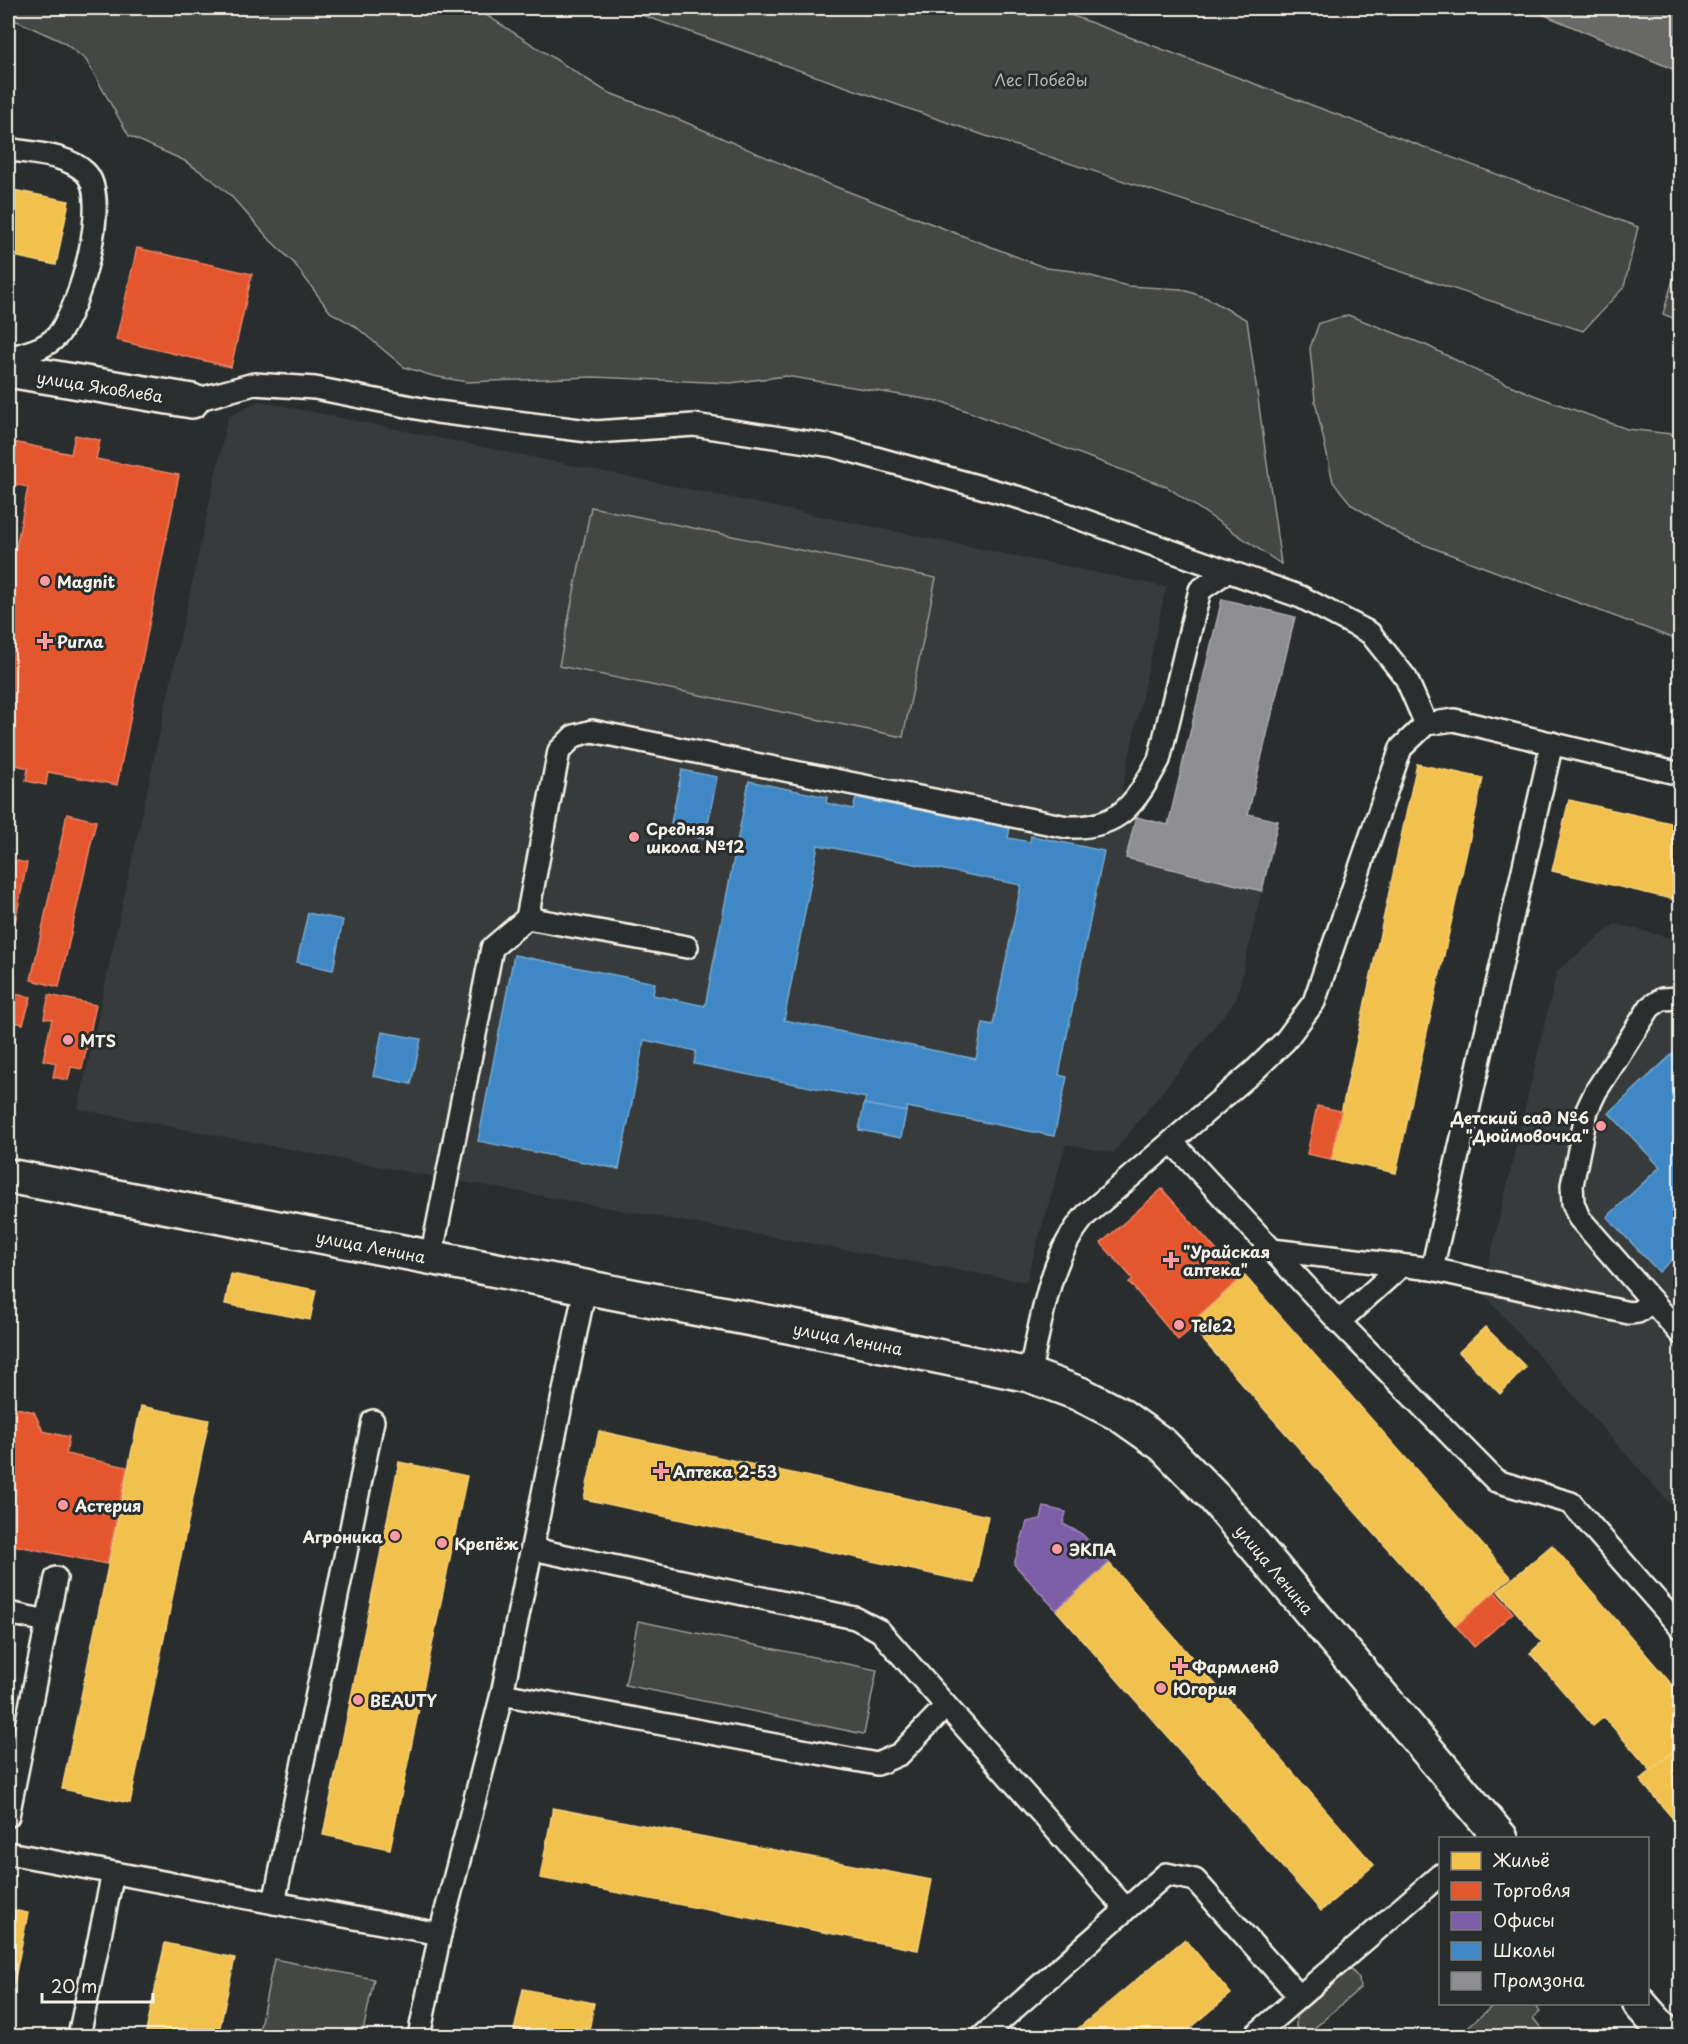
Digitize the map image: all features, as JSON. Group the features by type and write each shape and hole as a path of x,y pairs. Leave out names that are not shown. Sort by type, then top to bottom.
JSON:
{"main road":[{"name":"улица Яковлева","path":"8,370 192,401"},
{"name":"улица Ленина","path":"8,1176 1029,1375 1080,1394 1119,1414 1163,1445 1215,1498 1493,1836"},
{"path":"1641,2005 1668,2037"}],"lane":[{"path":"8,149 71,161 87,174 94,192 96,210 85,272 72,311 62,328 56,337 33,351 8,358"},
{"path":"192,401 254,384 274,385 315,388 437,412 596,432 694,425 833,446 1024,499 1301,597 1370,633 1406,678 1426,724"},
{"path":"430,1258 492,948 527,918 560,751 574,736 592,731 1067,827 1102,826 1130,804 1146,784 1159,760 1200,590 1228,571"},
{"path":"1029,1375 1055,1269 1074,1229 1086,1215 1173,1143 1285,1041 1314,1002 1401,748 1426,724 1454,720 1680,774"},
{"path":"1431,1269 1552,743"},
{"path":"527,918 687,947"},
{"path":"1680,998 1662,999 1650,1007 1596,1091 1587,1110 1572,1185 1573,1203 1579,1218 1680,1333"},
{"path":"1173,1143 1339,1322 1496,1481 1571,1503 1680,1628"},
{"path":"1272,1250 1431,1269 1629,1313 1638,1312 1652,1301"},
{"path":"1339,1322 1401,1266"},
{"path":"419,2037 440,1934 502,1694 585,1288"},
{"path":"274,1903 373,1421"},
{"path":"533,1549 855,1618 879,1631 1126,1910"},
{"path":"8,1816 56,1578"},
{"path":"8,1613 47,1621"},
{"path":"502,1694 877,1764 900,1754 945,1707"},
{"path":"8,1853 440,1934"},
{"path":"79,2037 113,1873"},
{"path":"983,2037 1166,1874 1195,1880 1299,1996"},
{"path":"1254,2037 1439,1876"}],"shaded area":[{"path":"1544,8 1680,8 1680,72 1542,14"},
{"name":"Средняя школа №12","path":"259,401 1166,587 1122,789 1136,817 1126,858 1262,891 1236,1000 1113,1153 1066,1144 1026,1282 446,1179 78,1109 228,417"},
{"name":"Детский сад №6 \"Дюймовочка\"","path":"1615,924 1680,940 1680,1515 1482,1292 1557,971"}],"green space":[{"path":"8,8 475,8 607,92 685,122 826,183 1046,268 1073,271 1127,286 1181,289 1207,298 1247,320 1281,564 1167,487 943,402 786,376 730,383 593,377 467,382 433,376 404,367 355,326 330,312 294,263 231,196 209,177 183,160 129,136 86,60 63,42 8,17"},
{"name":"Лес Победы","path":"622,8 1052,8 1638,227 1624,287 1583,331 986,136"},
{"path":"1680,259 1680,321 1663,314"},
{"path":"1348,315 1428,346 1479,372 1536,396 1627,429 1680,435 1680,641 1404,537 1352,505 1333,482 1315,401 1310,348 1319,323"},
{"path":"591,507 936,578 903,737 559,666"},
{"path":"638,1621 877,1670 864,1734 625,1685"},
{"path":"274,1959 374,1979 362,2036 258,2036"},
{"path":"1351,1969 1359,1979 1360,1988 1311,2031 1303,2033 1296,2027 1296,2016"},
{"path":"1494,2005 1534,2005 1540,2012 1533,2018 1548,2036 1457,2036"}],"building: Жильё":[{"path":"8,189 69,201 56,265 8,255"},
{"path":"1417,764 1483,778 1396,1173 1331,1159"},
{"path":"1569,800 1680,825 1680,901 1552,871"},
{"path":"231,1274 316,1290 310,1320 225,1304"},
{"path":"1244,1275 1511,1577 1456,1626 1189,1324"},
{"path":"1485,1327 1526,1367 1500,1394 1459,1352"},
{"path":"141,1406 209,1420 130,1803 62,1789"},
{"path":"599,1431 988,1516 974,1583 584,1499"},
{"path":"399,1462 467,1476 390,1849 323,1835"},
{"path":"1552,1545 1680,1694 1680,1745 1651,1771 1604,1717 1593,1726 1530,1653 1542,1642 1498,1591"},
{"path":"1109,1563 1374,1865 1321,1911 1056,1610"},
{"path":"1680,1746 1680,1827 1640,1780"},
{"path":"553,1808 932,1880 918,1950 540,1878"},
{"path":"8,1909 28,1913 10,2003 8,2002"},
{"path":"1185,1939 1231,1994 1181,2036 1069,2036"},
{"path":"165,1943 235,1958 218,2036 145,2036"},
{"path":"523,1989 594,2003 588,2036 513,2036"}],"building: Торговля":[{"path":"137,248 252,274 231,367 116,340"},
{"path":"75,435 100,440 96,459 179,475 117,785 48,772 46,785 26,781 28,768 8,763 8,588 28,487 8,483 8,441 71,454"},
{"path":"67,814 96,821 59,987 31,980"},
{"path":"8,859 27,863 8,957"},
{"path":"8,993 31,997 23,1024 9,1021"},
{"name":"MTS","path":"49,995 96,1005 82,1069 71,1067 68,1080 53,1077 56,1063 43,1060 52,1019 44,1018"},
{"path":"1317,1106 1341,1111 1331,1159 1307,1154"},
{"name":"\"Урайская аптека\"","path":"1162,1189 1241,1278 1189,1324 1192,1328 1178,1340 1129,1282 1133,1279 1101,1243"},
{"name":"Астерия","path":"9,1406 34,1412 43,1431 69,1437 66,1454 127,1467 107,1564 8,1544"},
{"path":"1495,1592 1513,1613 1474,1647 1456,1626"}],"building: Офисы":[{"name":"ЭКПА","path":"1044,1507 1066,1512 1063,1524 1082,1534 1109,1563 1056,1610 1014,1564 1027,1522 1041,1519"}],"building: Школы":[{"path":"682,770 717,777 705,839 669,832"},
{"path":"749,781 827,797 826,803 853,809 856,798 1010,828 1008,838 1030,842 1031,836 1104,851 1059,1075 1067,1077 1054,1136 907,1107 906,1112 864,1104 866,1098 694,1064 696,1051 644,1040 619,1169 478,1141 514,955 655,983 653,995 705,1006","holes":["818,845 1021,885 993,1025 983,1023 976,1059 784,1020"]},
{"path":"308,913 343,920 333,970 297,962"},
{"path":"382,1032 421,1039 411,1084 373,1076"},
{"path":"1680,1047 1680,1252 1659,1272 1607,1217 1660,1167 1609,1113"},
{"path":"864,1104 906,1112 901,1138 859,1130"}],"building: Промзона":[{"path":"1222,599 1295,617 1248,814 1278,821 1262,891 1126,858 1136,817 1168,825"}],"place":[{"name":"Magnit","path":"45,581"},
{"name":"Ригла","path":"45,641"},
{"name":"Средняя школа №12","path":"634,837"},
{"name":"MTS","path":"68,1040"},
{"name":"Детский сад №6 \"Дюймовочка\"","path":"1601,1126"},
{"name":"\"Урайская аптека\"","path":"1171,1260"},
{"name":"Tele2","path":"1179,1325"},
{"name":"Аптека 2-53","path":"661,1471"},
{"name":"Астерия","path":"63,1505"},
{"name":"Агроника","path":"395,1536"},
{"name":"Крепёж","path":"442,1543"},
{"name":"ЭКПА","path":"1057,1549"},
{"name":"Фармленд","path":"1180,1666"},
{"name":"Югория","path":"1161,1688"},
{"name":"BEAUTY","path":"358,1700"}]}
